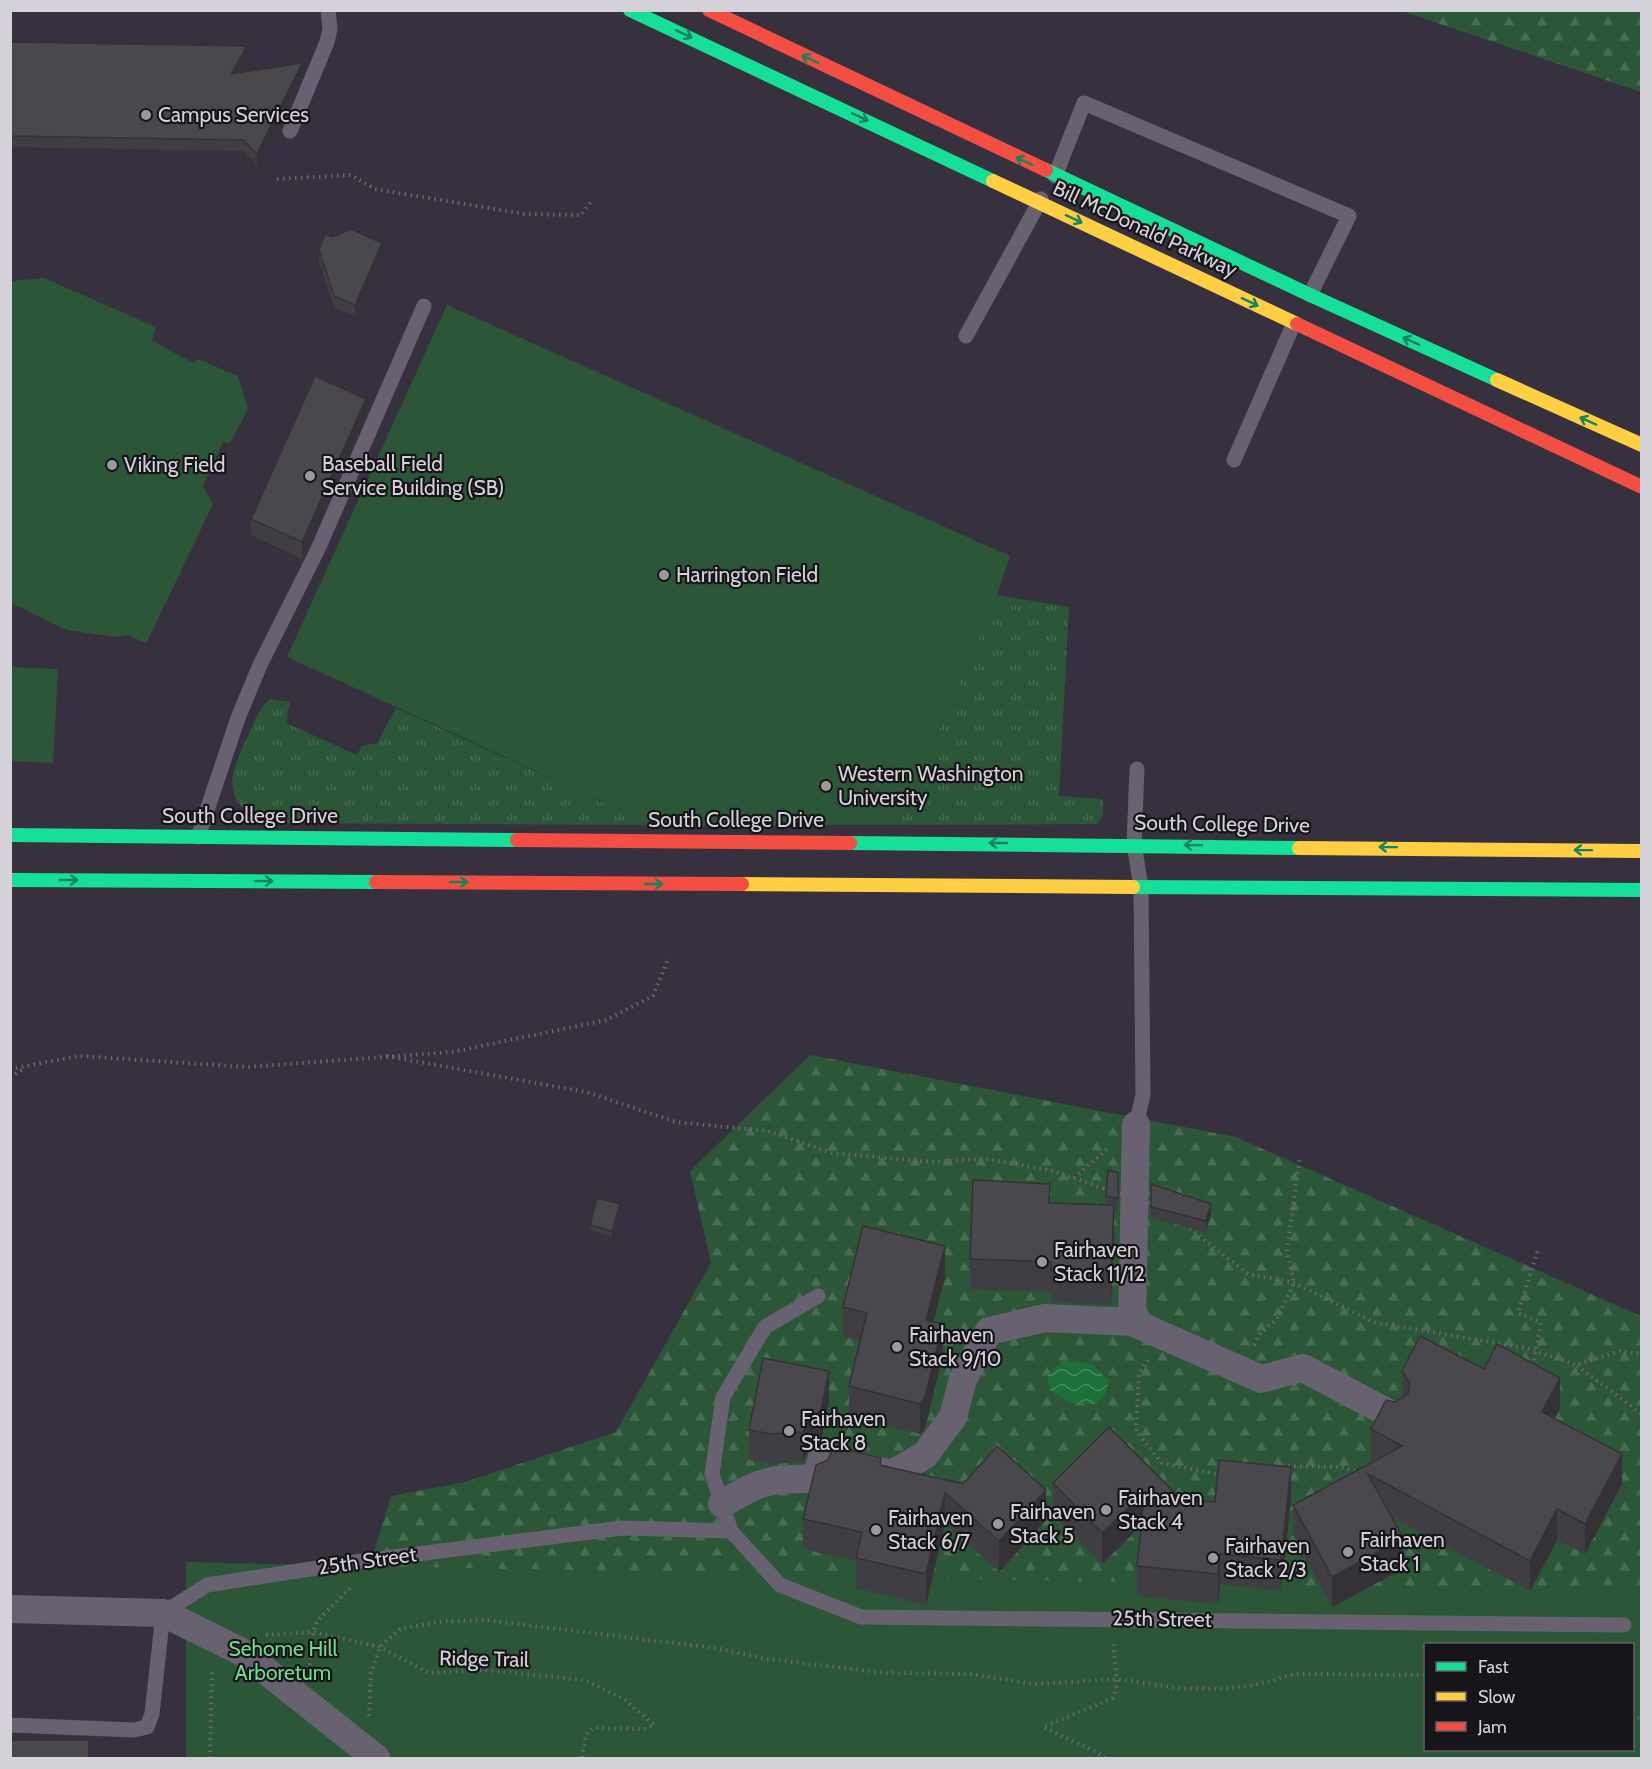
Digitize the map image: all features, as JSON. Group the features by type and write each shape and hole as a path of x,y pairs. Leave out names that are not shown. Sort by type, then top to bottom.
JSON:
{"street":[{"name":"Bill McDonald Parkway","path":"630,10 1641,487"},
{"name":"Bill McDonald Parkway","path":"709,10 1055,176 1641,445"},
{"name":"South College Drive","path":"10,836 1134,844 1641,851"},
{"path":"10,880 1641,890"},
{"path":"1132,1323 1136,1125"},
{"path":"727,1518 759,1483 776,1478 816,1479 822,1456 892,1474 925,1455 953,1418 963,1379 989,1330 1045,1318 1132,1323 1261,1379 1303,1368 1394,1416"},
{"path":"10,1609 163,1613 242,1652 370,1754"}],"lane":[{"path":"290,131 327,42 330,29 328,10"},
{"path":"966,336 1055,176 1084,103 1349,216 1310,295"},
{"path":"198,837 251,686 318,549 424,306"},
{"path":"1234,460 1294,323"},
{"path":"1136,1125 1143,1095 1141,887 1134,844 1137,769"},
{"name":"25th Street","path":"818,1296 765,1327 723,1397 712,1474 727,1518 780,1585 861,1617 1624,1625"},
{"name":"25th Street","path":"163,1613 207,1585 381,1558 622,1528 727,1518"},
{"path":"10,1725 134,1730 147,1727 152,1714 163,1613"}],"path":[{"path":"277,179 351,175 375,189 525,214 581,215 593,199"},
{"path":"10,1069 26,1068 79,1056 247,1067 452,1052 606,1020 653,996 669,957"},
{"path":"387,1056 586,1092 676,1122 768,1131 832,1153 931,1162 989,1159 1053,1171 1163,1207"},
{"path":"10,1077 26,1068"},
{"path":"1242,1371 1260,1334 1277,1319 1294,1283 1287,1250 1300,1156"},
{"path":"1182,1222 1248,1274 1294,1283 1376,1323 1537,1352 1576,1365 1641,1414"},
{"path":"1532,1371 1541,1323 1518,1313 1538,1250"},
{"path":"1163,1336 1139,1374 1136,1431 1162,1463 1228,1476"},
{"path":"1576,1365 1620,1351 1641,1354"},
{"path":"1260,1468 1270,1466 1342,1467 1369,1476"},
{"path":"300,1697 312,1665 313,1632 317,1621 381,1558"},
{"path":"1105,1758 1043,1727 1113,1698 1117,1679 1110,1618"},
{"path":"370,1754 371,1672 380,1647 400,1629 444,1621 484,1620 715,1648 767,1659 887,1672 969,1674 1035,1683 1117,1679 1179,1688 1223,1689 1255,1685 1295,1674 1424,1675"},
{"name":"Ridge Trail","path":"264,1635 313,1632 380,1647 429,1673 484,1670 585,1680 625,1700 654,1725 647,1729 593,1728 586,1735 582,1758"},
{"path":"210,1758 212,1637"}],"shaded area":[{"name":"Western Washington University","path":"11,11 1641,11 1641,1593 187,1562 186,1758 11,1758"}],"green space":[{"path":"1402,11 1641,11 1641,92"},
{"name":"Viking Field","path":"44,278 156,327 152,340 193,363 198,359 238,376 248,409 230,443 223,442 203,486 213,504 146,644 129,635 115,637 67,630 11,603 11,281"},
{"name":"Harrington Field","path":"447,305 1010,556 997,595 898,825 653,825 287,657"},
{"path":"997,595 1069,607 1059,796 1103,799 1103,815 1097,824 898,825"},
{"path":"11,667 58,669 53,763 11,761"},
{"path":"271,699 290,702 286,723 357,755 362,746 377,743 396,708 653,825 261,823 239,803 232,783 237,760 255,719 263,706"},
{"path":"810,1055 1236,1137 1641,1316 1641,1758 311,1758 391,1496 465,1482 616,1432 711,1263 690,1171"},
{"name":"Sehome Hill Arboretum","path":"186,1562 1641,1593 1641,1758 186,1758"}],"water":[{"path":"1063,1361 1092,1364 1109,1380 1105,1395 1096,1404 1070,1403 1050,1390 1047,1376"}],"building":[{"name":"Campus Services","path":"10,42 247,46 231,74 302,63 257,154 243,140 10,136"},
{"path":"351,229 382,243 355,305 334,296 319,250 325,234 333,237"},
{"name":"Baseball Field Service Building (SB)","path":"315,376 366,399 302,542 251,519"},
{"path":"1108,1170 1118,1173 1118,1199 1106,1196"},
{"path":"973,1180 1050,1184 1049,1203 1114,1205 1111,1274 1051,1271 1051,1262 970,1259"},
{"path":"1151,1184 1211,1204 1206,1221 1151,1207"},
{"path":"597,1198 620,1204 612,1231 590,1225"},
{"name":"Fairhaven Stack 9/10","path":"863,1226 945,1246 926,1320 943,1324 925,1397 920,1404 849,1386 867,1313 843,1307"},
{"path":"1420,1336 1484,1369 1497,1344 1560,1378 1542,1412 1622,1454 1585,1524 1557,1509 1530,1561 1368,1474 1403,1538 1332,1577 1293,1505 1402,1446 1371,1429 1386,1400 1395,1402 1408,1394 1410,1384 1402,1371"},
{"path":"763,1358 829,1371 821,1411 810,1415 803,1432 771,1434 749,1430"},
{"path":"1109,1427 1180,1498 1215,1502 1219,1460 1291,1467 1281,1560 1220,1554 1218,1574 1137,1566 1145,1492 1102,1533 1053,1483"},
{"path":"834,1446 881,1458 880,1465 963,1484 997,1446 1046,1490 999,1541 945,1493 926,1574 856,1558 862,1532 803,1519 816,1465 828,1460"},
{"path":"10,1740 89,1740 89,1758 10,1758"}],"traffic: fast":[{"path":"630,10 993,181"},
{"path":"1046,170 1310,295 1497,380"},
{"path":"10,835 517,840"},
{"path":"850,843 1299,848"},
{"path":"10,880 376,882"},
{"path":"1133,887 1642,890"}],"traffic: slow":[{"path":"993,181 1297,324"},
{"path":"1497,380 1642,445"},
{"path":"1299,848 1642,851"},
{"path":"742,884 1133,887"}],"traffic: jam":[{"path":"709,10 1046,170"},
{"path":"1297,324 1642,487"},
{"path":"517,840 850,843"},
{"path":"376,882 742,884"}],"place":[{"name":"Campus Services","path":"146,115"},
{"name":"Viking Field","path":"112,465"},
{"name":"Baseball Field Service Building (SB)","path":"310,476"},
{"name":"Harrington Field","path":"664,575"},
{"name":"Western Washington University","path":"826,786"},
{"name":"Fairhaven Stack 11/12","path":"1042,1262"},
{"name":"Fairhaven Stack 9/10","path":"897,1347"},
{"name":"Fairhaven Stack 8","path":"789,1431"},
{"name":"Fairhaven Stack 4","path":"1106,1510"},
{"name":"Fairhaven Stack 5","path":"998,1524"},
{"name":"Fairhaven Stack 6/7","path":"876,1530"},
{"name":"Fairhaven Stack 1","path":"1348,1552"},
{"name":"Fairhaven Stack 2/3","path":"1213,1558"}]}
